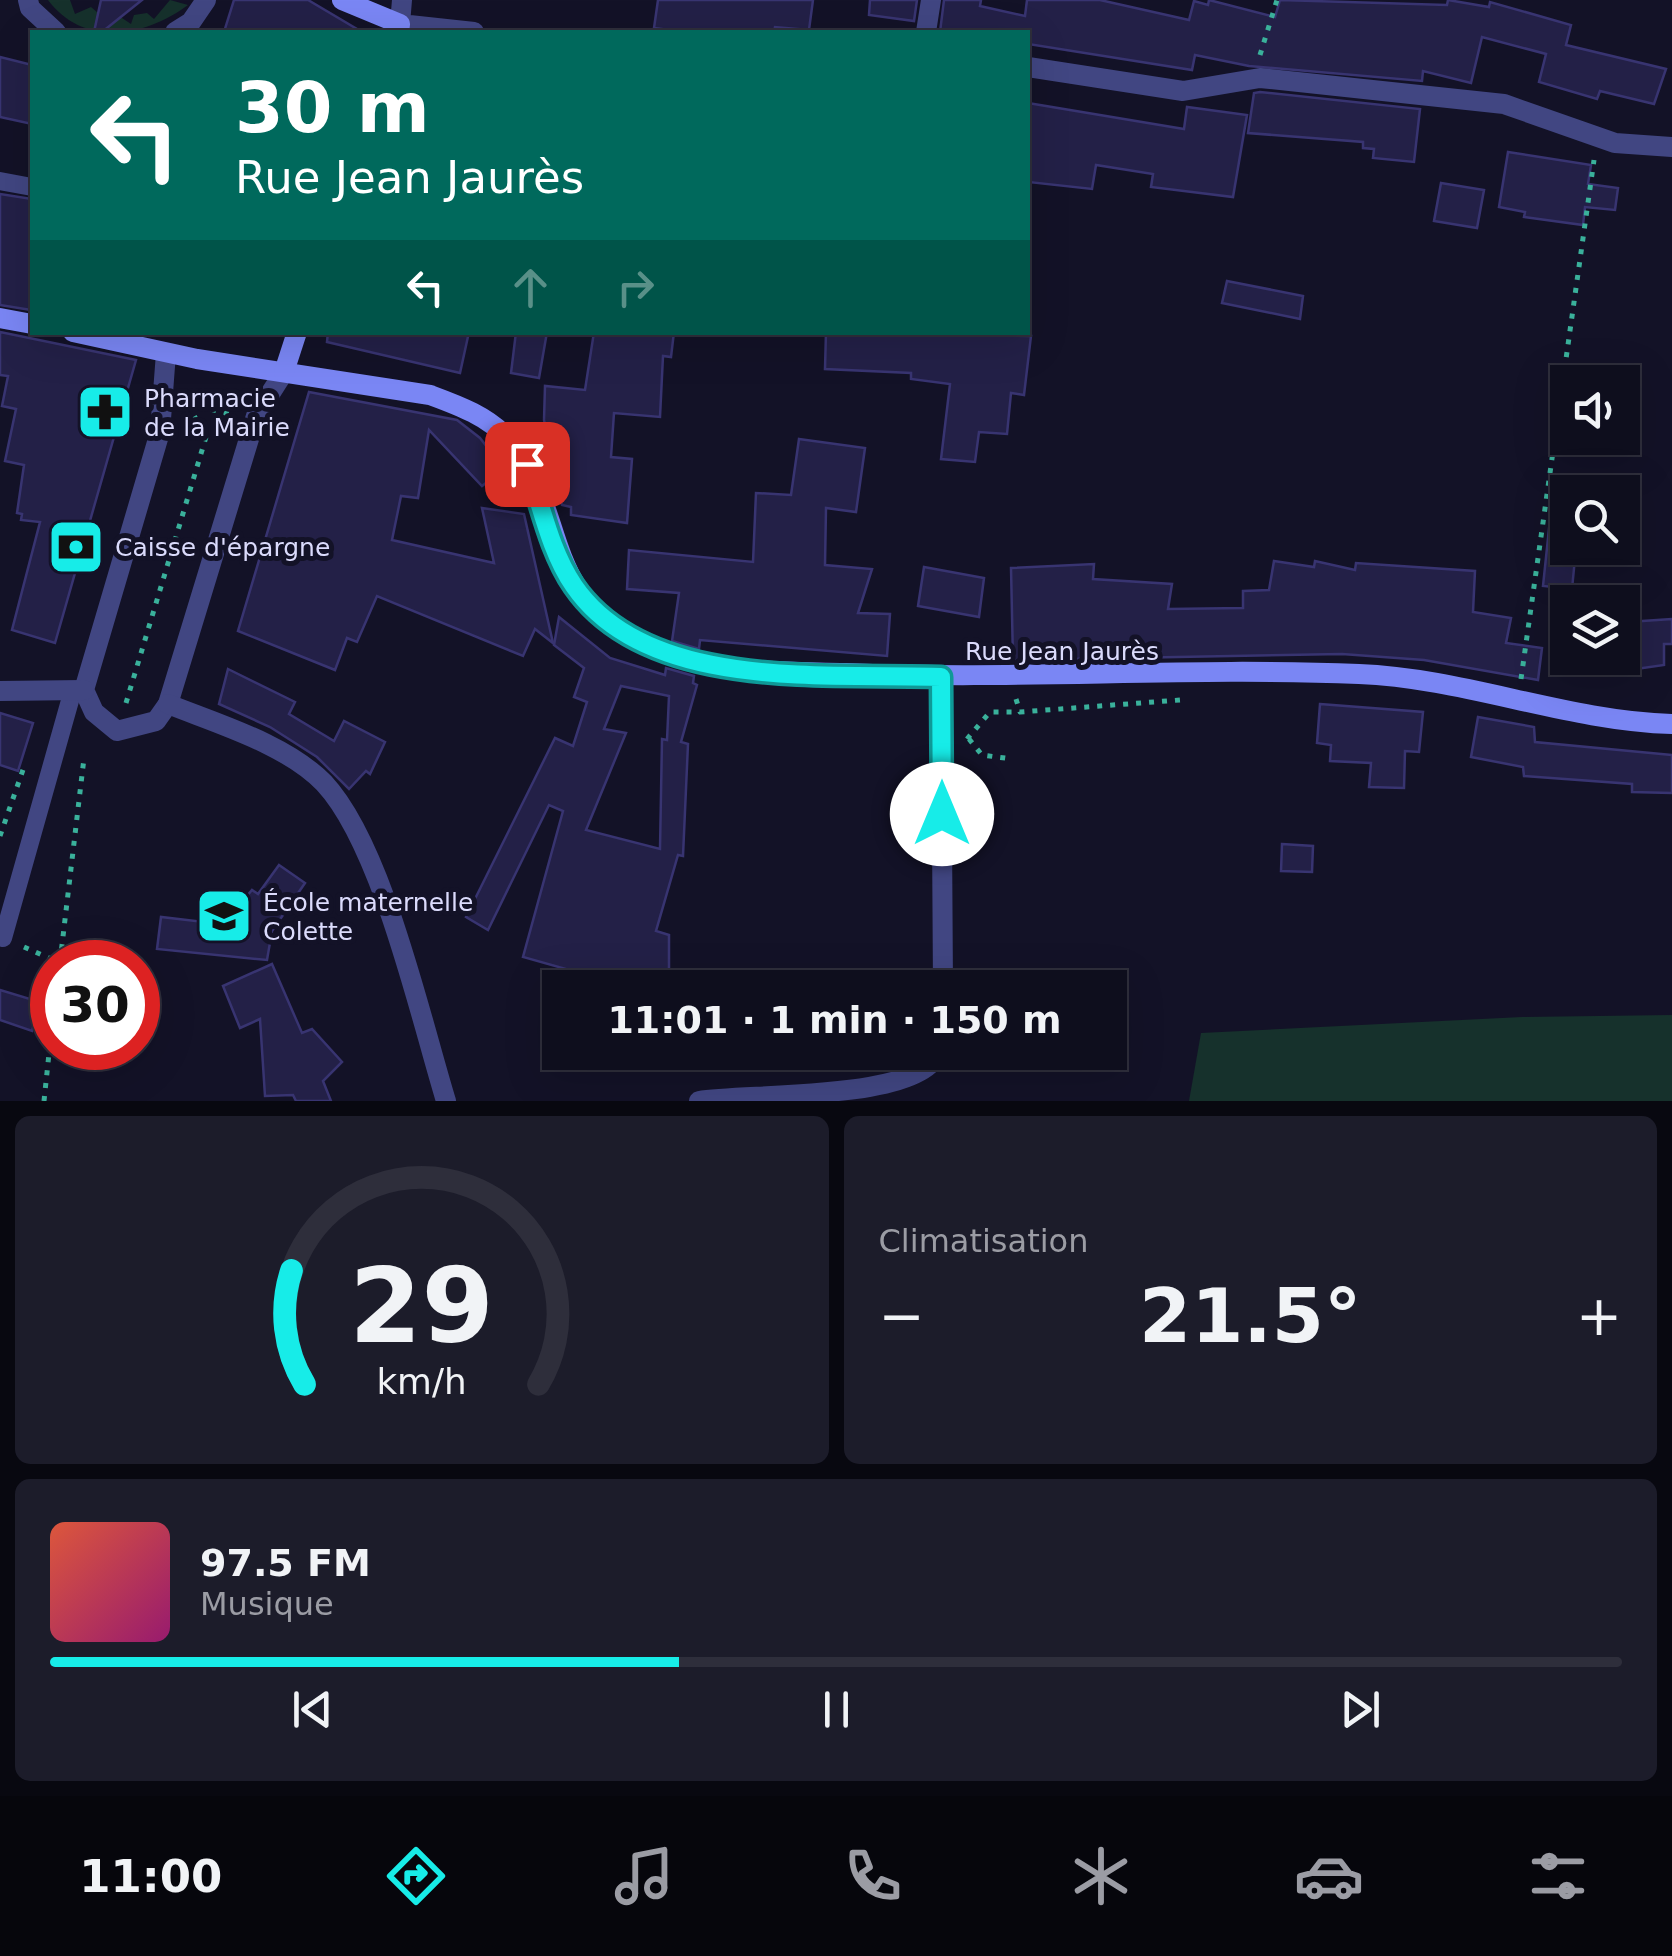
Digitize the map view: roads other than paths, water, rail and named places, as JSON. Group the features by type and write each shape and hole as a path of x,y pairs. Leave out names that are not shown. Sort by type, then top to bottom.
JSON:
{"street":[{"path":"28,0 30,8 54,30"},
{"path":"178,30 190,22 206,0"},
{"path":"342,0 399,28 436,30"},
{"path":"399,28 402,0"},
{"path":"926,30 930,0"},
{"path":"1030,67 1183,91 1260,78 1504,104 1615,143 1672,146"},
{"path":"0,318 30,324"},
{"name":"Rue Jean Jaurès","path":"85,335 166,353 430,394 462,407 506,436 527,464 572,583 589,605 640,643 730,669 941,677 1362,674 1672,724"},
{"path":"79,690 94,712 117,731 156,721 168,704 256,416 284,372 296,335"},
{"path":"79,690 160,432 166,353"},
{"path":"941,677 943,970"},
{"path":"0,691 79,690"},
{"path":"168,704 288,757 322,781 350,816 372,865 446,1101"},
{"path":"699,1101 854,1098 904,1085 923,1070"}],"lane":[{"path":"0,182 30,187"},
{"path":"2,938 79,690"}],"place":[{"name":"Pharmacie de la Mairie","path":"105,412"},
{"name":"Caisse d'épargne","path":"76,547"},
{"name":"École maternelle Colette","path":"224,916"}]}
